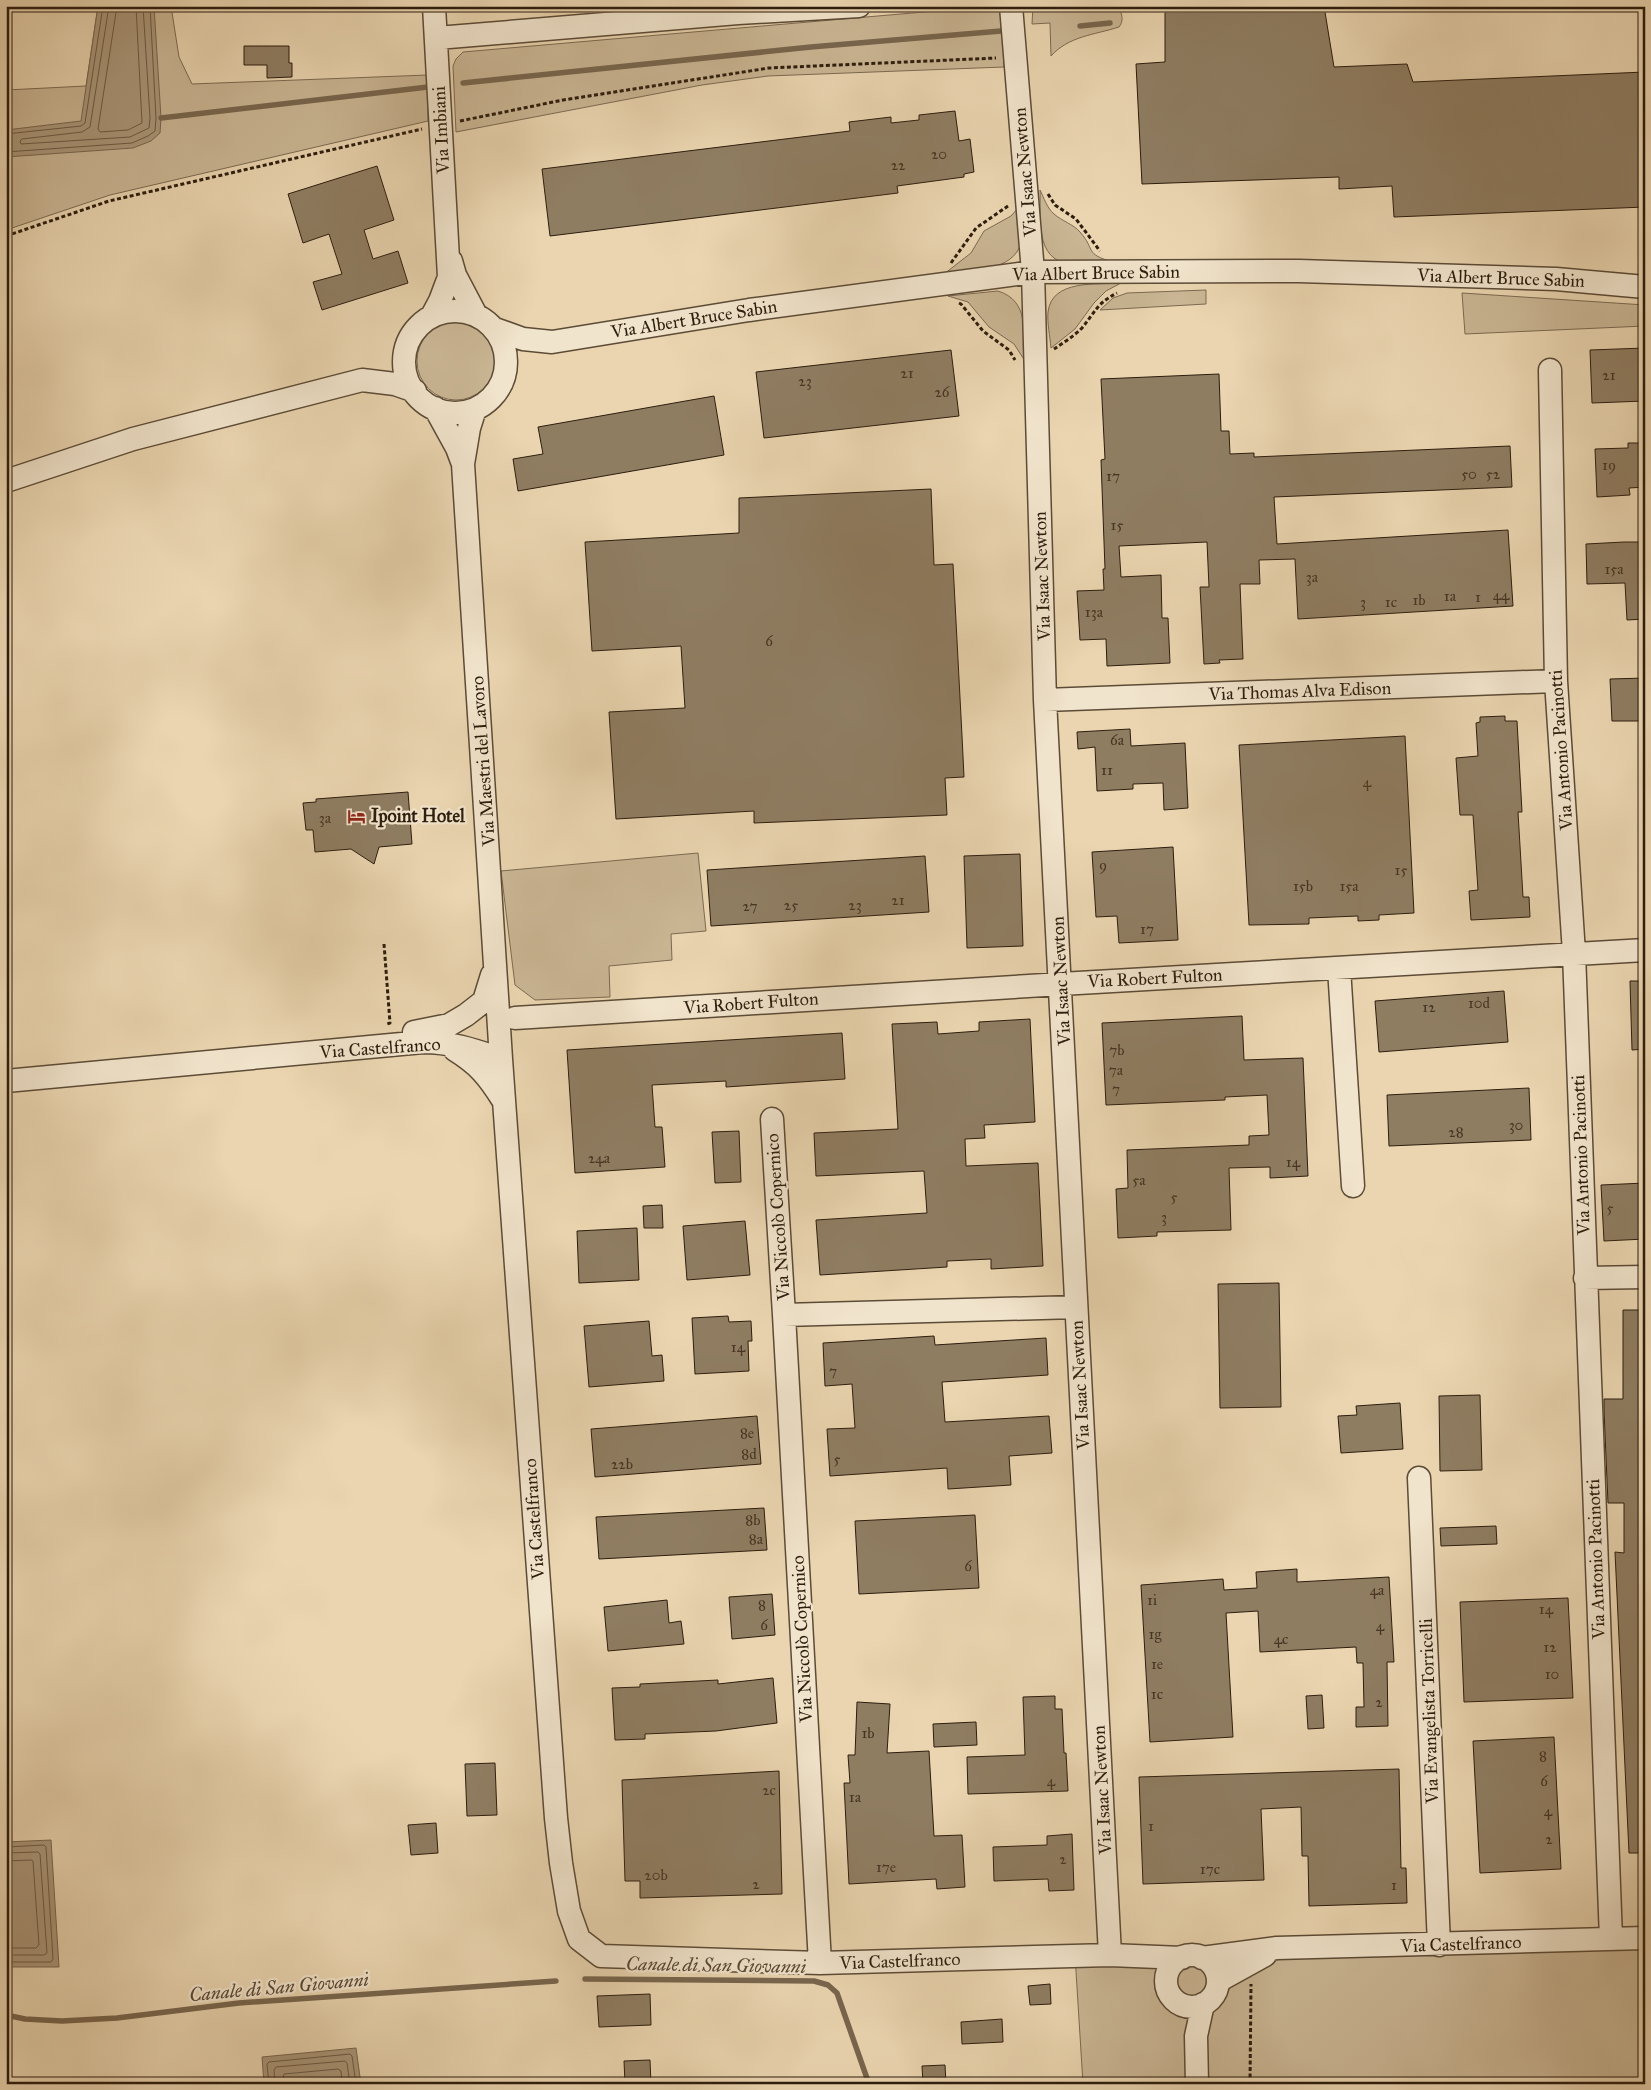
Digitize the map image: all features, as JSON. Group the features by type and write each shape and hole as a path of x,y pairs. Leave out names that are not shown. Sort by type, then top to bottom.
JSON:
{"street":[{"name":"Via Imbiani","path":"432,316 449,277 434,6"},
{"path":"437,38 738,10 859,6"},
{"name":"Via Isaac Newton","path":"1011,6 1033,272 1045,700 1110,1955"},
{"name":"Via Imbiani","path":"449,253 455,276 476,314"},
{"name":"Via Albert Bruce Sabin","path":"495,329 523,339 552,342 749,310 1033,272 1299,271 1556,279 1645,287"},
{"path":"450,311 476,314 495,329 505,350 505,374 497,391 489,400 475,409 459,413 446,412 435,408 418,397 409,383 404,358 408,344 418,326 432,316 450,311"},
{"name":"Via Albert Bruce Sabin","path":"505,374 528,356 552,342"},
{"path":"6,482 132,440 362,380 381,368 408,344"},
{"name":"Via Antonio Pacinotti","path":"1550,370 1556,681 1574,953 1611,1939"},
{"path":"362,380 395,384 415,391"},
{"name":"Via Maestri del Lavoro","path":"435,408 457,448 463,464"},
{"name":"Via Maestri del Lavoro","path":"475,409 469,428 463,464 501,1059"},
{"name":"Via Thomas Alva Edison","path":"1045,700 1556,681"},
{"name":"Via Robert Fulton","path":"515,1018 1645,950"},
{"path":"348,1048 396,1035 449,1025 466,1015 484,1001 495,957"},
{"path":"1339,968 1353,1186"},
{"path":"441,1042 472,1061 488,1076 504,1101"},
{"name":"Via Castelfranco","path":"6,1081 304,1054 392,1044 441,1042 460,1045 501,1059 556,1818 561,1863 569,1911 579,1940 601,1956 820,1963 1110,1955 1192,1958 1277,1948 1645,1938"},
{"name":"Via Niccolò Copernico","path":"772,1119 820,1963"},
{"path":"1586,1278 1645,1276"},
{"name":"Via Niccolò Copernico","path":"784,1315 1076,1307"},
{"name":"Via Evangelista Torricelli","path":"1419,1478 1439,1945"},
{"name":"Via Castelfranco","path":"1218,1981 1277,1948"},
{"name":"Via Castelfranco","path":"1110,1955 1167,1977"},
{"path":"1192,1958 1212,1965 1218,1981 1213,1997 1192,2004 1173,1998 1169,1992 1167,1977 1170,1969 1192,1958"},
{"path":"1192,2004 1196,2036 1197,2084"}],"path":[{"path":"455,122 563,100 769,68 998,58"},
{"path":"6,236 108,201 428,128"},
{"path":"1046,190 1054,205 1076,219 1095,246 1108,255"},
{"path":"950,264 976,228 1010,204"},
{"path":"1052,357 1053,349 1082,328 1092,312 1105,299 1121,291"},
{"path":"956,303 961,304 983,331 1009,350 1016,363"},
{"path":"381,1026 390,1023 384,944"},
{"path":"1250,2084 1251,1963"}],"shaded area":[{"path":"98,6 171,6 179,57 192,84 428,75 428,121 110,195 6,230 6,90 86,86"},
{"path":"993,6 1003,8 1004,67 768,76 702,85 456,132 453,66 456,59 463,52"},
{"path":"1033,6 1112,6 1119,8 1122,20 1119,27 1074,40 1058,49 1051,56 1050,23 1032,24"},
{"path":"1040,190 1052,212 1077,229 1085,238 1094,254 1113,262 1086,265 1070,264 1058,261 1050,255 1045,246 1040,224"},
{"path":"1018,208 1021,242 1017,252 1010,259 1000,265 989,268 944,274 971,253 984,231 1011,216"},
{"path":"1121,283 1106,291 1094,303 1075,329 1051,348 1048,312 1051,301 1058,294 1066,289 1088,284"},
{"path":"1206,290 1206,304 1100,310 1113,298 1127,293"},
{"path":"998,291 1015,302 1020,310 1024,329 1025,361 1014,344 989,327 968,302 948,296"},
{"path":"1462,293 1645,305 1645,326 1465,334"},
{"path":"456,322 471,325 484,333 492,346 495,361 492,376 484,389 471,397 456,400 441,397 428,389 420,376 417,361 420,346 428,333 441,325"},
{"path":"698,853 706,931 671,934 672,960 609,966 610,997 535,1000 515,985 501,871"},
{"path":"1645,1936 1645,2084 1083,2084 1075,1955"}],"water":[{"path":"98,6 154,6 161,118 160,133 151,141 133,148 6,157 6,130 81,121"},
{"path":"51,1840 59,1967 6,1967 6,1842"},
{"path":"356,2048 361,2084 264,2084 262,2057"}],"building":[{"path":"1165,6 1324,6 1334,67 1407,64 1413,82 1645,72 1645,207 1394,217 1392,186 1339,189 1339,177 1142,184 1136,64 1165,62"},
{"path":"244,46 289,46 289,63 292,63 292,77 267,78 267,65 244,65"},
{"path":"955,111 959,141 970,139 974,172 964,174 964,177 897,186 898,193 550,236 542,169 850,131 849,122 891,117 891,123 919,120 919,115"},
{"path":"377,166 394,220 364,230 373,259 398,251 408,283 322,310 313,282 342,274 329,234 303,243 288,194"},
{"path":"1645,348 1645,401 1592,403 1590,350"},
{"path":"951,350 959,416 764,438 756,372"},
{"path":"1219,374 1221,431 1229,431 1230,454 1254,453 1254,457 1510,446 1512,487 1274,497 1277,544 1508,530 1513,606 1298,619 1295,559 1259,560 1260,584 1240,584 1243,659 1219,660 1220,663 1204,664 1200,587 1209,587 1207,542 1119,546 1121,577 1161,575 1162,618 1168,618 1170,663 1107,666 1106,639 1080,640 1077,591 1104,590 1101,460 1105,459 1101,379"},
{"path":"714,396 724,455 518,491 513,459 543,454 538,427"},
{"path":"1628,443 1645,443 1645,487 1629,488 1630,495 1597,497 1595,449 1628,448"},
{"path":"931,489 934,565 953,564 962,736 964,777 945,778 947,815 754,823 754,811 616,819 609,712 685,708 681,646 592,651 585,542 739,533 739,498"},
{"path":"1645,542 1645,619 1627,620 1625,583 1587,584 1586,544"},
{"path":"1645,678 1645,721 1612,721 1610,679"},
{"path":"1505,716 1505,721 1517,721 1522,812 1518,812 1523,897 1529,897 1530,917 1471,920 1469,891 1478,890 1473,815 1460,815 1456,758 1478,756 1476,723 1480,722 1480,717"},
{"path":"1130,729 1131,746 1185,743 1188,808 1164,810 1163,783 1133,784 1133,789 1097,791 1095,747 1078,749 1077,732"},
{"path":"1405,736 1414,913 1379,915 1379,920 1358,921 1358,916 1309,918 1309,924 1249,925 1239,745"},
{"name":"Ipoint Hotel","path":"408,792 412,844 379,847 374,864 351,849 315,852 313,830 306,830 303,803 316,802 316,799"},
{"path":"1173,847 1178,940 1119,943 1117,916 1096,917 1092,852"},
{"path":"1020,854 1023,946 967,948 964,856"},
{"path":"925,856 929,912 711,926 707,870"},
{"path":"1630,981 1645,981 1645,1049 1632,1050"},
{"path":"1504,991 1508,1042 1379,1052 1375,1001"},
{"path":"1242,1016 1244,1060 1303,1058 1308,1176 1270,1178 1270,1167 1229,1168 1231,1230 1157,1232 1157,1236 1118,1238 1116,1189 1128,1188 1127,1150 1249,1145 1249,1136 1269,1135 1267,1095 1225,1097 1225,1100 1106,1105 1102,1023"},
{"path":"1030,1019 1035,1122 984,1125 985,1138 965,1139 966,1166 1038,1163 1043,1266 991,1269 991,1259 947,1261 947,1267 820,1275 816,1220 927,1213 924,1171 816,1176 814,1133 898,1129 892,1024 937,1022 938,1034 979,1031 979,1022"},
{"path":"842,1033 845,1079 726,1087 726,1081 652,1085 655,1127 662,1127 665,1167 575,1173 567,1050"},
{"path":"1529,1088 1531,1140 1389,1146 1387,1095"},
{"path":"739,1131 741,1182 715,1183 712,1132"},
{"path":"1645,1183 1645,1239 1604,1241 1601,1185"},
{"path":"662,1205 663,1228 644,1228 643,1206"},
{"path":"745,1221 750,1275 687,1280 683,1226"},
{"path":"637,1228 639,1280 579,1283 577,1231"},
{"path":"1279,1283 1281,1407 1220,1408 1218,1284"},
{"path":"1623,1310 1645,1310 1645,1853 1629,1853 1615,1552 1624,1553 1624,1503 1608,1503 1604,1411 1604,1399 1623,1399"},
{"path":"728,1316 729,1322 751,1321 752,1341 748,1341 749,1371 695,1374 692,1318"},
{"path":"649,1321 652,1356 662,1355 664,1381 589,1387 584,1326"},
{"path":"934,1336 935,1345 1046,1338 1048,1375 942,1382 945,1422 1049,1416 1052,1453 1009,1456 1011,1485 948,1489 947,1468 830,1476 827,1429 855,1428 852,1384 825,1386 823,1343"},
{"path":"1480,1395 1482,1470 1440,1471 1439,1396"},
{"path":"1400,1403 1403,1449 1341,1453 1338,1416 1357,1415 1356,1406"},
{"path":"757,1416 761,1464 595,1477 591,1429"},
{"path":"764,1508 767,1550 599,1559 596,1517"},
{"path":"975,1515 979,1588 859,1594 855,1521"},
{"path":"1496,1526 1497,1544 1441,1546 1440,1528"},
{"path":"1297,1569 1297,1582 1389,1577 1394,1662 1387,1662 1388,1726 1356,1727 1356,1707 1364,1707 1363,1663 1357,1663 1356,1647 1260,1652 1258,1611 1226,1613 1233,1737 1150,1742 1141,1585 1223,1579 1224,1590 1257,1588 1256,1572"},
{"path":"772,1594 775,1635 732,1639 729,1597"},
{"path":"1568,1598 1573,1698 1464,1702 1460,1602"},
{"path":"667,1600 669,1623 681,1621 684,1644 608,1651 604,1607"},
{"path":"773,1678 777,1723 716,1731 645,1734 645,1739 615,1740 612,1688 640,1687 640,1684 718,1680 718,1684"},
{"path":"1322,1695 1324,1728 1308,1729 1306,1696"},
{"path":"1055,1696 1055,1709 1062,1709 1068,1791 968,1794 967,1757 1025,1755 1023,1697"},
{"path":"857,1702 890,1704 887,1753 929,1751 934,1836 962,1835 965,1887 937,1889 936,1879 849,1884 844,1783 850,1783 848,1755 855,1755"},
{"path":"976,1722 977,1745 934,1747 933,1724"},
{"path":"1554,1737 1561,1869 1480,1873 1473,1741"},
{"path":"495,1763 497,1815 467,1816 465,1764"},
{"path":"1399,1769 1401,1868 1406,1868 1407,1903 1309,1906 1308,1856 1302,1856 1301,1807 1261,1809 1264,1880 1143,1884 1139,1777"},
{"path":"779,1771 782,1894 640,1898 640,1881 625,1881 622,1780"},
{"path":"436,1823 438,1853 411,1855 408,1825"},
{"path":"1072,1834 1074,1890 1049,1891 1048,1879 994,1881 993,1847 1047,1845 1047,1836"},
{"path":"1050,1984 1051,2004 1030,2005 1028,1986"},
{"path":"650,1994 651,2025 599,2027 597,1996"},
{"path":"1002,2019 1003,2042 962,2044 961,2022"},
{"path":"650,2060 651,2084 625,2083 624,2061"},
{"path":"945,2065 946,2084 923,2084 922,2066"}],"waterway":[{"path":"1506,6 1512,9"},
{"path":"1080,26 1110,23"},
{"path":"463,83 811,47 1001,31"},
{"path":"161,118 428,87"},
{"name":"Canale di San Giovanni","path":"585,1979 814,1981 828,1985 837,1993 869,2084"},
{"name":"Canale di San Giovanni","path":"6,2015 25,2019 62,2021 117,2018 239,2003 556,1981"}],"place":[{"name":"Ipoint Hotel","path":"357,816"}]}
